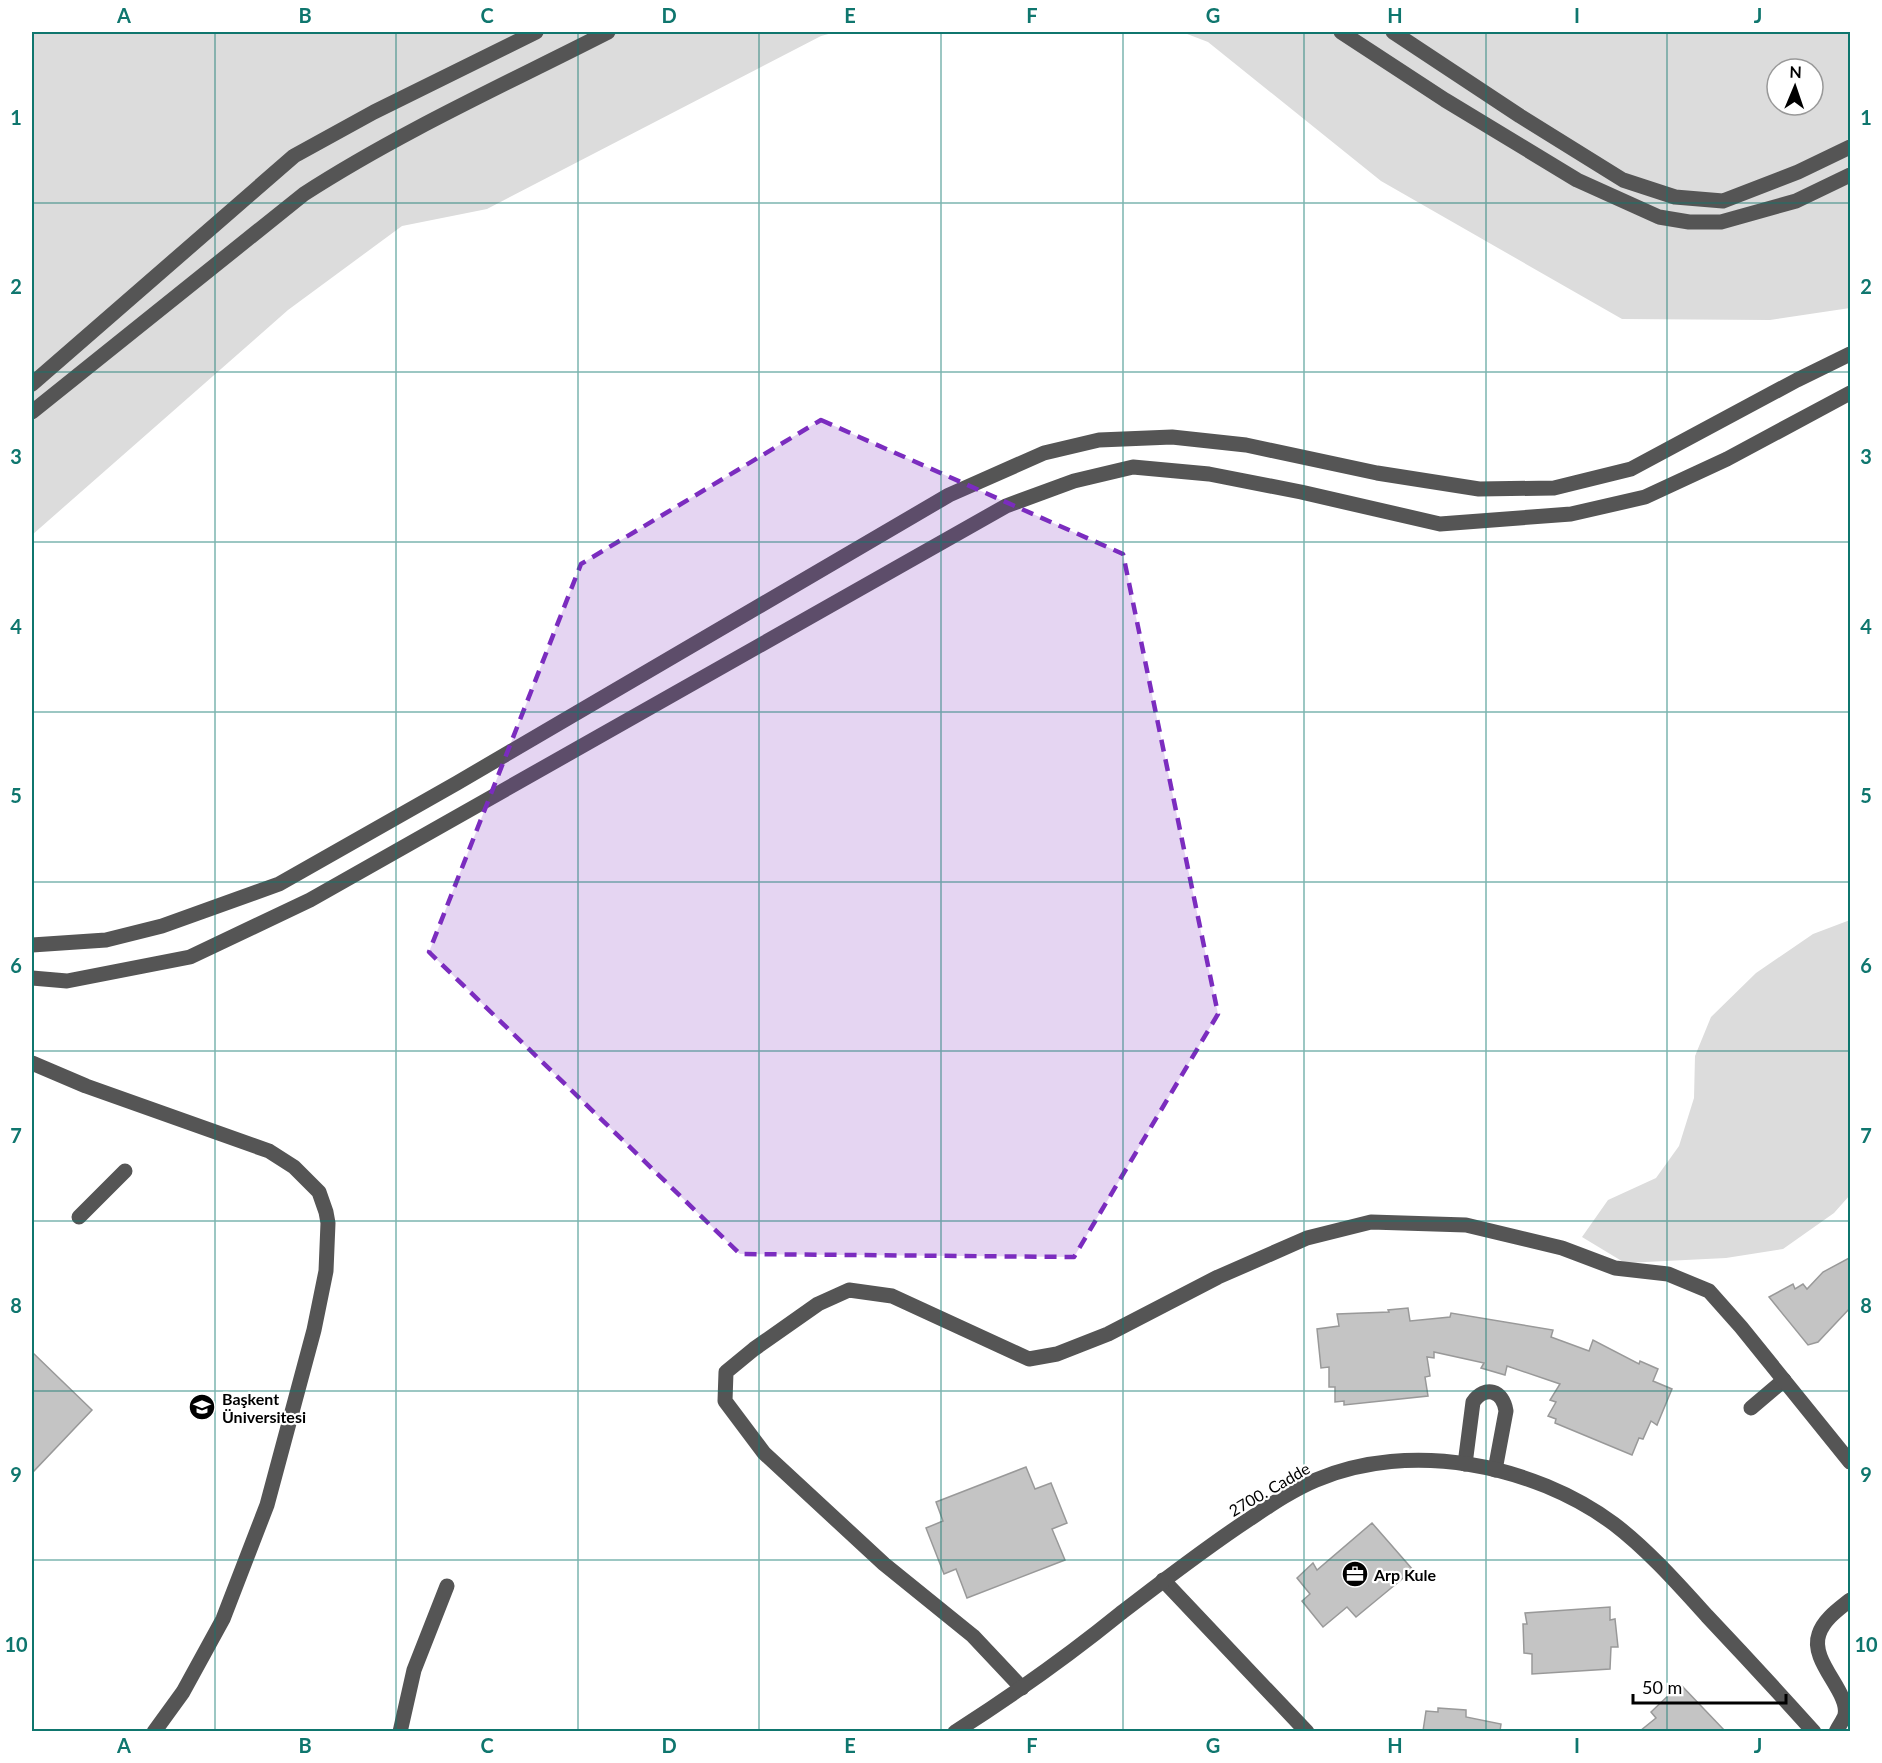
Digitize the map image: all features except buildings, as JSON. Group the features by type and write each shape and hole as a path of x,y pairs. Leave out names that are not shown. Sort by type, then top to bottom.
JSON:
{"street":[{"path":"32,384 294,156 374,112 536,32"},
{"path":"32,412 303,194 380,150 608,32"},
{"path":"1341,32 1445,100 1577,180 1659,217 1689,222 1721,222 1796,201 1851,175"},
{"path":"1394,32 1520,116 1623,180 1675,197 1724,201 1798,172 1851,147"},
{"path":"32,945 106,940 162,926 279,884 457,783 949,495 1044,453 1099,440 1172,437 1246,445 1377,473 1479,489 1554,488 1632,469 1797,380 1851,354"},
{"path":"32,978 67,981 190,957 310,900 1006,506 1074,482 1133,467 1209,474 1440,524 1571,514 1645,497 1727,459 1851,393"},
{"path":"32,1064 97,1090 268,1151 288,1162 307,1179 319,1192 327,1212 326,1271 314,1330 267,1505 223,1619 183,1692 154,1731"},
{"path":"79,1217 125,1171"},
{"path":"1023,1688 973,1636 884,1564 764,1453 725,1401 726,1372 818,1304 849,1290 892,1296 1029,1359 1057,1354 1108,1334 1218,1277 1307,1238 1371,1222 1466,1225 1562,1248 1615,1268 1668,1274 1709,1291 1851,1462"},
{"path":"1751,1408 1784,1380"},
{"path":"1465,1464 1473,1402 1485,1392 1493,1392 1505,1402 1506,1411 1495,1470"},
{"name":"2700. Cadde","path":"955,1731 1023,1688 1213,1543 1265,1509 1315,1481 1357,1466 1394,1461 1465,1464 1495,1470 1544,1484 1583,1504 1615,1526 1675,1581 1814,1731"},
{"path":"1163,1580 1307,1731"},
{"path":"400,1731 414,1670 447,1586"},
{"path":"1836,1731 1845,1716 1845,1702 1820,1655 1818,1635 1828,1619 1851,1600"},
{"path":"406,1731 408,1698"}],"highlighted area":[{"path":"821,420 1123,554 1218,1014 1074,1257 740,1254 429,952 581,564"}],"shaded area":[{"path":"32,32 836,32 821,36 487,209 402,226 288,310 32,535"},
{"path":"1182,32 1850,32 1850,308 1770,320 1622,319 1381,181 1208,42"},
{"path":"1850,920 1850,1195 1834,1213 1783,1249 1726,1258 1625,1263 1582,1237 1608,1200 1656,1178 1679,1146 1694,1098 1695,1056 1711,1017 1756,973 1813,934"}],"place":[{"name":"Başkent Üniversitesi","path":"202,1407"},
{"name":"Arp Kule","path":"1355,1574"}]}
